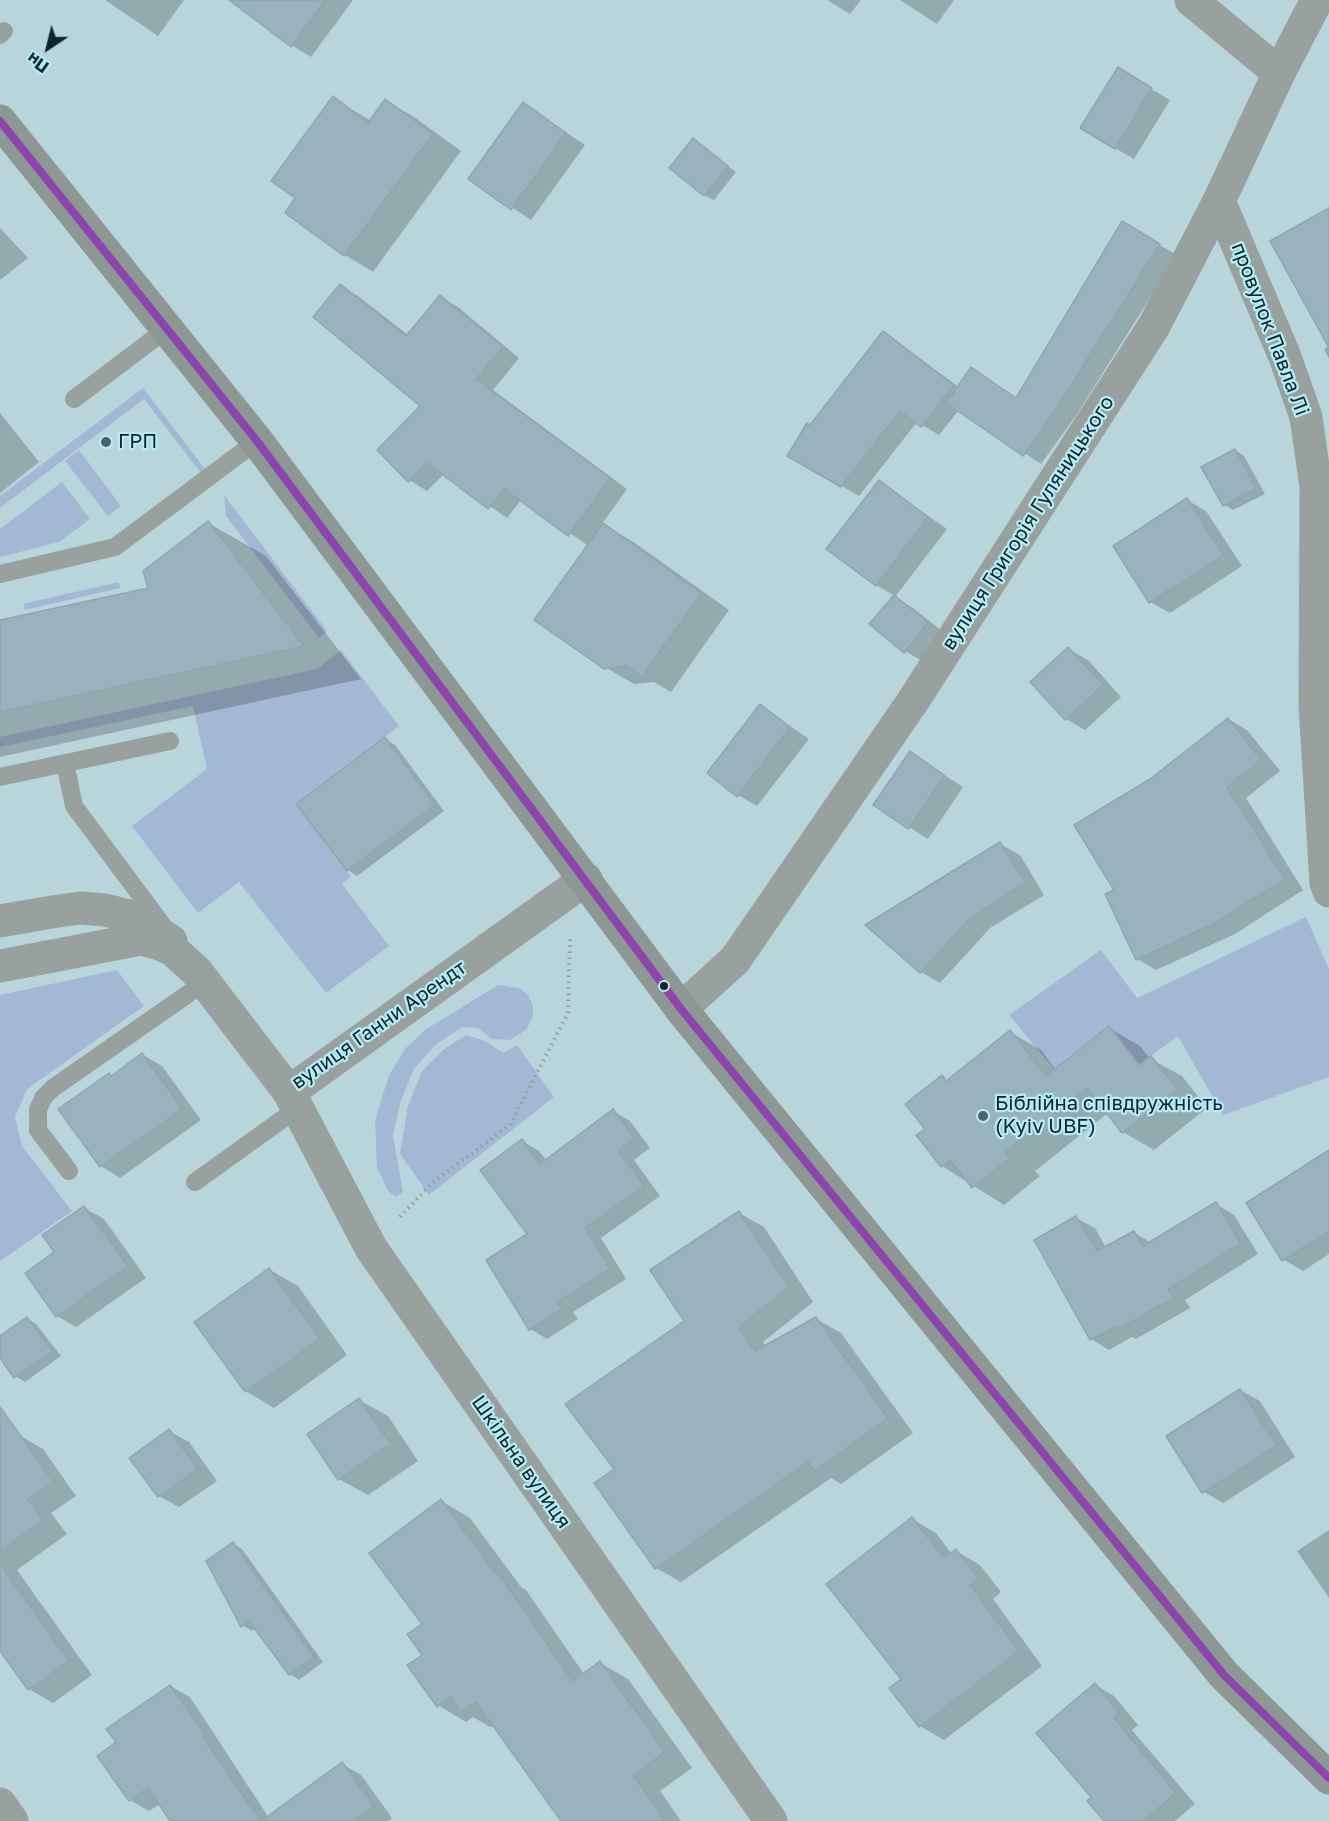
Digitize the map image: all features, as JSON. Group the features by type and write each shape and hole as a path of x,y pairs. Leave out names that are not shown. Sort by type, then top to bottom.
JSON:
{"street":[{"path":"1191,0 1279,73"},
{"name":"вулиця Григорія Гуляницького","path":"681,1009 735,960 913,701 1154,326 1219,201 1279,73 1317,0"},
{"path":"0,121 257,441 573,887 681,1009 1224,1675 1329,1778"},
{"name":"провулок Павла Лі","path":"1219,201 1285,357 1306,417 1316,487 1315,706 1326,883 1329,891"},
{"name":"вулиця Ганни Арендт","path":"0,966 141,939 173,950 201,977 293,1100 573,887"},
{"path":"0,921 81,908 133,917 160,933 179,950 201,977"},
{"name":"Шкільна вулиця","path":"293,1100 371,1248 771,1821"},
{"path":"0,1804 12,1821"}],"lane":[{"path":"74,399 168,328"},
{"path":"0,574 115,547 257,441"},
{"path":"0,777 170,741"},
{"path":"65,763 74,806 201,977 53,1088 43,1098 38,1110 38,1130 69,1171"},
{"path":"195,1182 293,1100"}],"path":[{"path":"371,1248 432,1183 510,1125 568,1013 570,909 573,887"}],"shaded area":[{"path":"143,388 205,469 200,472 144,399 0,508 0,496"},
{"path":"79,450 121,506 108,516 65,461"},
{"path":"62,482 90,519 59,542 0,557 0,529"},
{"path":"224,495 327,631 319,638 226,516"},
{"path":"119,582 120,588 25,610 23,604"},
{"path":"341,650 399,726 296,804 351,877 342,884 389,946 326,993 239,882 198,913 132,826 207,769 193,706 0,747 0,737 317,669"},
{"path":"1306,917 1329,969 1329,1077 1223,1115 1178,1036 1139,1065 1109,1026 1054,1069 1009,1015 1101,950 1137,998"},
{"path":"117,970 144,1006 27,1089 15,1117 22,1146 72,1211 0,1261 0,995"},
{"path":"498,985 519,988 528,995 533,1006 533,1017 526,1030 510,1040 492,1039 478,1028 462,1027 434,1046 414,1069 400,1103 393,1136 403,1192 396,1197 388,1191 377,1167 375,1121 389,1075 406,1048 425,1030"},
{"path":"466,1035 485,1041 503,1053 517,1045 554,1097 429,1195 400,1154 408,1106 422,1071 443,1050"}],"building":[{"path":"229,0 325,0 291,47"},
{"path":"1118,67 1152,88 1115,149 1080,128"},
{"path":"333,96 368,123 385,99 433,134 344,256 285,213 295,198 271,181"},
{"path":"523,102 566,133 511,210 468,179"},
{"path":"693,138 728,166 704,196 669,168"},
{"path":"1329,208 1329,348 1270,241"},
{"path":"1122,221 1160,244 1059,404 1023,456 946,403 971,367 1016,398"},
{"path":"340,284 406,336 440,295 503,347 476,379 610,478 568,536 504,489 488,509 427,463 408,482 377,450 420,406 313,317"},
{"path":"883,331 954,385 921,427 900,411 841,487 787,456 807,423 810,425"},
{"path":"1235,449 1256,488 1223,506 1201,467"},
{"path":"879,480 928,517 876,586 826,549"},
{"path":"1187,498 1224,555 1149,603 1113,546"},
{"path":"208,521 304,646 0,712 0,620 148,588 143,571"},
{"path":"603,523 701,593 642,677 627,666 604,669 534,620"},
{"path":"894,595 928,622 904,653 869,624"},
{"path":"1068,647 1103,685 1065,720 1030,682"},
{"path":"760,704 790,727 737,797 707,773"},
{"path":"1228,718 1261,760 1227,787 1285,879 1215,923 1136,960 1105,894 1114,890 1074,825 1150,779"},
{"path":"385,737 435,805 347,871 296,804"},
{"path":"910,751 944,775 908,829 873,805"},
{"path":"1000,842 1026,883 971,917 920,973 865,925"},
{"name":"Біблійна співдружність (Kyiv UBF)","path":"1109,1026 1139,1065 1151,1056 1177,1089 1122,1133 1087,1088 1005,1152 1010,1158 972,1188 950,1160 941,1167 916,1135 925,1129 905,1104 942,1075 946,1081 1010,1030 1046,1076"},
{"path":"142,1053 182,1109 100,1167 58,1109 109,1073 111,1076"},
{"path":"613,1109 634,1138 618,1150 644,1186 585,1228 610,1269 557,1302 562,1309 529,1330 486,1260 527,1234 480,1170 522,1139 540,1164"},
{"path":"1329,1150 1329,1231 1282,1261 1246,1203"},
{"path":"1216,1202 1241,1244 1168,1289 1173,1298 1117,1330 1115,1327 1090,1340 1034,1240 1076,1216 1097,1251 1134,1231 1143,1246"},
{"path":"84,1206 128,1266 56,1317 25,1273 54,1252 42,1235"},
{"path":"739,1211 789,1287 739,1327 755,1351 816,1317 888,1418 815,1471 808,1462 655,1569 594,1483 614,1469 565,1404 684,1321 650,1270"},
{"path":"269,1268 320,1339 245,1392 194,1322"},
{"path":"27,1317 52,1351 14,1378 0,1358 0,1336"},
{"path":"1240,1389 1277,1446 1202,1493 1166,1436"},
{"path":"359,1398 391,1444 338,1480 307,1434"},
{"path":"0,1407 53,1481 28,1499 44,1520 0,1551"},
{"path":"169,1429 198,1469 158,1497 129,1458"},
{"path":"441,1499 495,1573 497,1572 573,1681 600,1661 665,1752 633,1775 665,1821 561,1821 476,1702 461,1712 451,1697 437,1707 407,1665 422,1655 407,1634 422,1624 369,1553"},
{"path":"912,1517 944,1558 956,1549 978,1578 970,1585 1019,1651 919,1727 889,1688 901,1679 826,1584"},
{"path":"233,1542 314,1657 289,1675 249,1621 241,1627 206,1561"},
{"path":"0,1564 69,1661 28,1690 0,1651"},
{"path":"1095,1683 1119,1713 1114,1718 1176,1793 1143,1821 1104,1821 1087,1801 1091,1797 1036,1733"},
{"path":"170,1685 206,1736 203,1738 261,1821 170,1821 148,1788 129,1801 97,1756 116,1742 106,1729"},
{"path":"342,1762 374,1806 353,1821 261,1821"}],"transit line":[{"path":"0,121 257,441 681,1009 1224,1675 1329,1778"}],"place":[{"name":"ГРП","path":"106,442"},
{"name":"Біблійна співдружність (Kyiv UBF)","path":"983,1116"}]}
